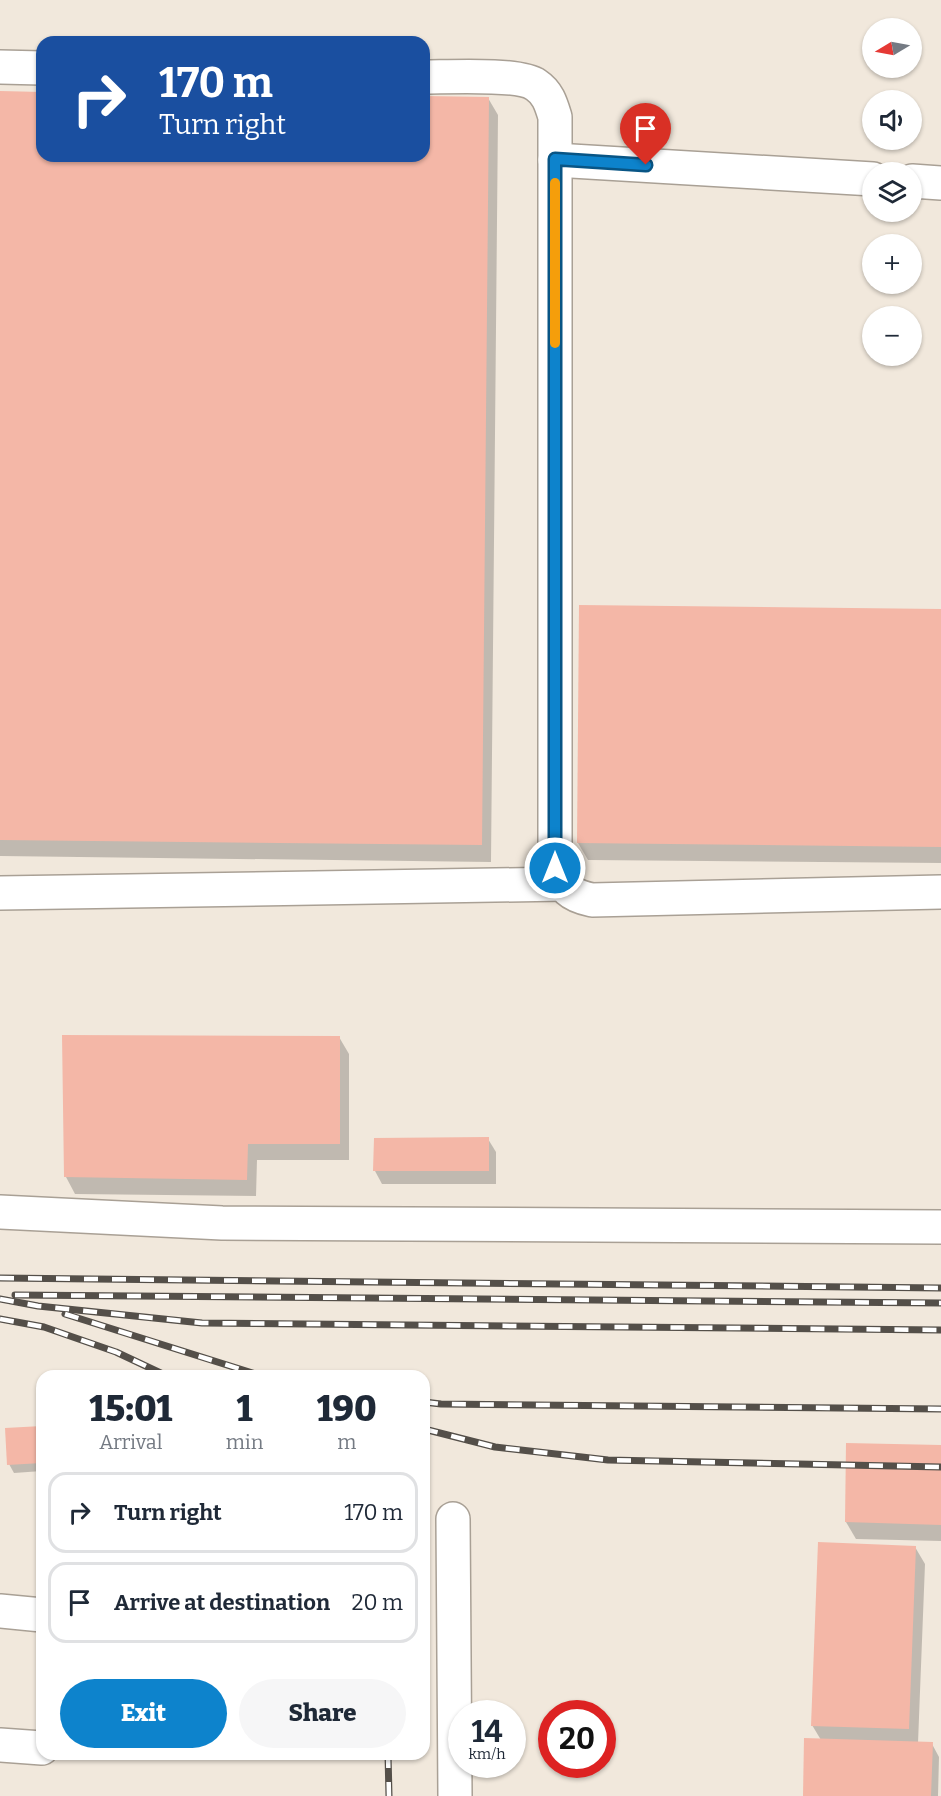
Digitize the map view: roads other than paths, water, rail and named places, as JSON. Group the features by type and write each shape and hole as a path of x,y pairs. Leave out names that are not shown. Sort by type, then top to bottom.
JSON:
{"street":[{"path":"0,67 36,68"},
{"path":"430,77 513,79 534,84 550,100 555,117 555,868 563,884 574,896 592,900 941,892"},
{"path":"555,159 862,178"},
{"path":"922,182 941,183"},
{"path":"0,893 563,884"},
{"path":"0,1212 222,1223 941,1227"},
{"path":"453,1519 455,1796"},
{"path":"0,1611 36,1614"},
{"path":"0,1745 36,1748"}],"railway":[{"path":"0,1278 941,1288"},
{"path":"15,1295 941,1303"},
{"path":"0,1299 38,1306 202,1323 941,1330"},
{"path":"65,1314 243,1370"},
{"path":"0,1319 44,1327 116,1352 154,1370"},
{"path":"430,1403 941,1409"},
{"path":"430,1431 495,1447 608,1460 941,1467"},
{"path":"388,1760 389,1796"}]}
